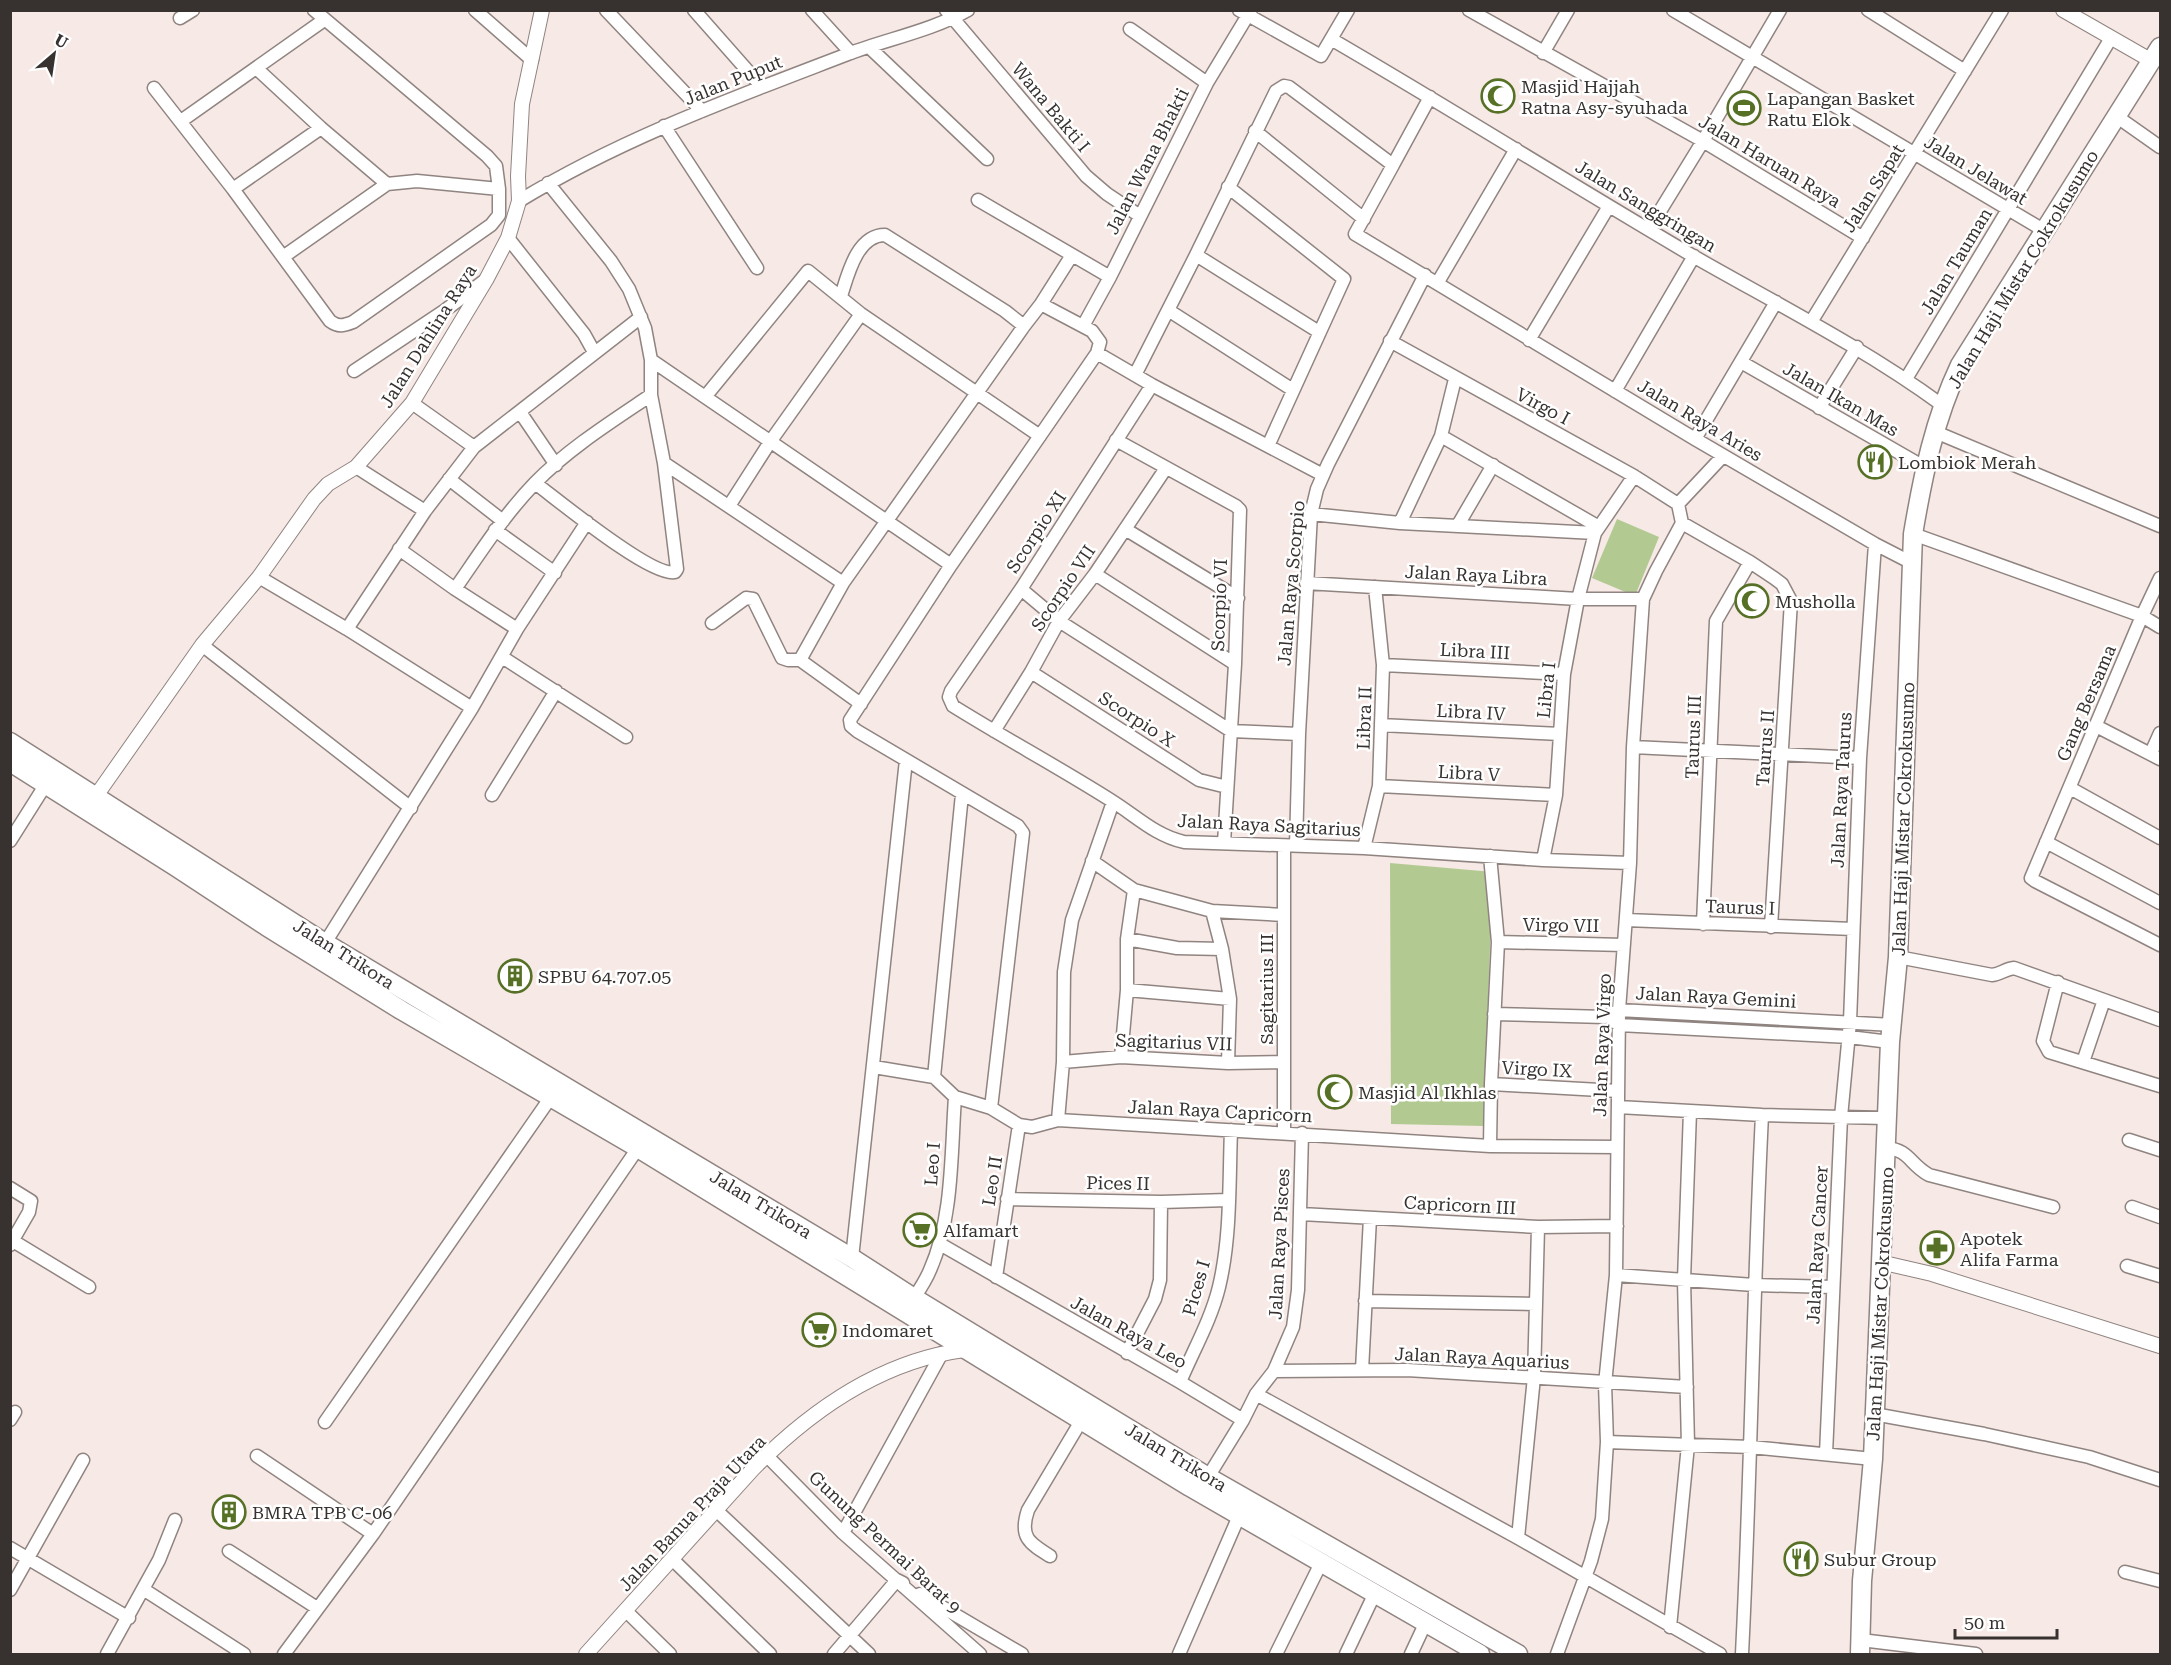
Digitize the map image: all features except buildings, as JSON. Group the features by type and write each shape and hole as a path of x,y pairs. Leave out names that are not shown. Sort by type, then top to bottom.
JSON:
{"main road":[{"name":"Jalan Haji Mistar Cokrokusumo","path":"1860,1647 1862,1581 1873,1459 1886,1118 1898,957 1912,534 1924,467 1942,405 1960,365 2156,54"},
{"name":"Jalan Trikora","path":"10,742 96,796 321,951 551,1097 638,1148 914,1298 1208,1477 1518,1654"},
{"name":"Jalan Trikora","path":"10,762 321,951 840,1258 964,1350 1086,1425 1374,1595 1480,1654"},
{"path":"1086,1425 1102,1411"}],"street":[{"path":"180,18 193,10"},
{"path":"154,88 233,189 330,321 336,326 344,326 353,322 491,225 499,215 499,188 496,166 487,156 314,10"},
{"path":"475,10 532,60"},
{"name":"Jalan Dahlina Raya","path":"96,796 202,645 259,577 314,499 328,484 356,467 412,403 486,280 508,238 518,188 522,104 542,10"},
{"path":"606,10 702,111"},
{"path":"694,10 762,87"},
{"path":"812,10 851,52"},
{"name":"Jalan Puput","path":"499,188 518,188 548,183 592,159 664,126 851,52 968,10"},
{"path":"1246,12 1321,56 1348,10"},
{"name":"Jalan Haruan Raya","path":"1469,10 1703,141 1863,238"},
{"path":"1490,23 1497,10"},
{"path":"1543,52 1568,10"},
{"name":"Jalan Jelawat","path":"1673,10 2045,231"},
{"path":"1649,230 1780,10"},
{"path":"1868,10 1965,71"},
{"name":"Jalan Sapat","path":"1811,322 2002,10"},
{"path":"2063,10 2111,38 2156,54"},
{"name":"Jalan Wana Bhakti","path":"1083,326 1207,83 1246,12"},
{"name":"Wana Bakti I","path":"949,15 1086,176 1107,194 1140,216"},
{"path":"181,121 324,20"},
{"path":"1130,29 1207,83"},
{"name":"Jalan Tauman","path":"1906,379 2111,38"},
{"name":"Jalan Sanggringan","path":"1331,39 1649,230 1857,347 1942,405"},
{"path":"869,47 987,159"},
{"path":"256,68 321,128 387,184"},
{"path":"1135,375 1276,91 1284,86 1289,87 1393,165"},
{"path":"1255,131 1364,219 1431,97"},
{"path":"2116,116 2160,147"},
{"path":"664,126 757,268"},
{"path":"233,189 321,128"},
{"path":"1438,282 1516,149"},
{"path":"283,257 387,184 417,181 518,188"},
{"path":"535,483 608,538 656,568 667,573 675,572 678,565 664,463 651,394 651,360 641,317 629,289 611,261 548,183"},
{"path":"1228,187 1344,279 1268,446"},
{"path":"978,200 1110,277"},
{"path":"1529,340 1610,206"},
{"name":"Jalan Raya Aries","path":"1364,219 1355,234 1723,456 1912,563"},
{"path":"841,296 849,271 861,249 869,239 877,235 885,235 1005,310 1024,326"},
{"path":"508,238 584,334 594,352"},
{"path":"800,660 843,583 1041,304 1072,255"},
{"path":"1196,255 1319,332"},
{"path":"1615,391 1694,256"},
{"path":"705,397 808,271 861,314 1040,436"},
{"name":"Jalan Raya Scorpio","path":"1290,846 1299,734 1311,514 1317,489 1323,476 1425,275"},
{"path":"354,371 486,280"},
{"path":"1695,439 1776,302"},
{"path":"991,1108 1023,833 1018,826 851,726 850,720 951,565 1097,352 1100,342 1092,332 1041,304"},
{"path":"1168,310 1293,390"},
{"path":"729,506 770,442 861,314"},
{"path":"347,629 425,511 474,447 641,317"},
{"name":"Virgo I","path":"1390,341 1634,476 1678,504"},
{"path":"1819,408 1857,347"},
{"path":"1097,352 1152,385 1323,476"},
{"path":"651,360 951,565"},
{"name":"Jalan Ikan Mas","path":"1741,362 1924,467"},
{"path":"1400,523 1441,436 1455,379"},
{"name":"Scorpio XI","path":"949,697 1152,385"},
{"path":"455,589 499,526 535,483 581,443 651,394"},
{"path":"412,403 474,447"},
{"path":"520,412 556,465"},
{"path":"1933,431 2160,526"},
{"path":"1441,436 1493,465 1597,530"},
{"name":"Scorpio VI","path":"1116,440 1239,508 1238,598 1224,843"},
{"path":"1723,456 1678,504 1682,523 1750,562"},
{"path":"664,463 843,583"},
{"path":"1458,525 1493,465"},
{"path":"356,467 425,511"},
{"name":"Scorpio VII","path":"994,731 1031,672 1059,621 1095,574 1166,468"},
{"path":"1597,530 1634,476"},
{"path":"449,479 499,526 555,573"},
{"path":"1311,514 1400,523 1597,530"},
{"path":"321,951 472,708 517,629 587,522"},
{"name":"Jalan Raya Virgo","path":"1557,1654 1598,1539 1602,1519 1606,1442 1605,1384 1616,1275 1619,1010 1630,863 1633,747 1643,599 1682,523"},
{"path":"1125,529 1238,598"},
{"name":"Libra I","path":"1543,860 1556,795 1564,674 1578,599 1597,530"},
{"path":"1912,534 2142,616 2160,627"},
{"name":"Jalan Raya Taurus","path":"1848,1038 1860,758 1875,544"},
{"path":"399,549 517,629"},
{"name":"Taurus II","path":"1750,562 1782,584 1791,601 1771,927"},
{"name":"Taurus III","path":"1703,924 1716,621 1750,562"},
{"path":"1095,574 1235,664"},
{"path":"259,577 347,629 472,708"},
{"name":"Gang Bersama","path":"2160,578 2032,871 2031,878 2160,945"},
{"name":"Jalan Raya Libra","path":"1306,583 1578,599 1643,599"},
{"name":"Libra II","path":"1364,848 1379,786 1383,665 1375,587"},
{"path":"1021,589 1059,621 1231,731 1299,734"},
{"path":"712,623 749,598 753,599 782,658 800,660 861,704"},
{"path":"202,645 411,808"},
{"path":"502,657 626,737"},
{"name":"Libra III","path":"1383,665 1564,674"},
{"name":"Scorpio X","path":"1031,672 1199,780 1227,787"},
{"path":"492,795 556,690"},
{"name":"Jalan Raya Sagitarius","path":"949,697 953,706 1113,802 1161,834 1184,842 1364,848 1543,860 1630,863"},
{"name":"Libra IV","path":"1381,725 1560,734"},
{"path":"2096,726 2156,756 2160,733"},
{"path":"1633,747 1860,758"},
{"path":"840,1258 874,1067 906,760"},
{"path":"10,841 46,784"},
{"name":"Libra V","path":"1379,786 1556,795"},
{"path":"2070,788 2160,838"},
{"path":"934,1077 962,794"},
{"path":"1058,1120 1063,1062 1064,972 1072,920 1113,802"},
{"path":"2046,842 2160,903"},
{"name":"Sagitarius III","path":"1284,1133 1284,915 1290,846"},
{"path":"1490,856 1498,942 1490,1146"},
{"path":"1092,861 1134,890 1212,912 1284,915"},
{"path":"1121,1057 1127,990 1127,939 1134,890"},
{"path":"1212,912 1222,949 1230,999 1228,1063"},
{"name":"Taurus I","path":"1626,920 1853,929"},
{"path":"1127,939 1177,948 1222,949"},
{"name":"Virgo VII","path":"1498,942 1623,945"},
{"path":"1898,957 1992,975 2014,968 2160,1020"},
{"path":"2058,982 2043,1041 2049,1052 2160,1086"},
{"path":"1127,990 1230,999"},
{"path":"2083,1062 2104,1000"},
{"name":"Jalan Raya Gemini","path":"1605,1017 1619,1010 1850,1022 1891,1033"},
{"path":"1494,1014 1605,1017"},
{"name":"Jalan Raya Gemini","path":"1605,1017 1619,1024 1848,1038 1891,1033"},
{"name":"Jalan Raya Cancer","path":"1826,1454 1832,1287 1841,1117 1848,1038"},
{"name":"Sagitarius VII","path":"1063,1062 1121,1057 1228,1063 1284,1062"},
{"path":"874,1067 934,1077 956,1097 991,1108 1018,1125"},
{"name":"Virgo IX","path":"1491,1084 1618,1091"},
{"path":"325,1422 551,1097"},
{"name":"Leo I","path":"914,1298 930,1271 940,1244 947,1210 956,1097"},
{"path":"1617,1107 1762,1115 1886,1118"},
{"path":"1670,1627 1688,1444 1684,1280 1690,1111"},
{"path":"1742,1654 1762,1115"},
{"name":"Jalan Raya Capricorn","path":"1018,1125 1032,1127 1058,1120 1490,1146 1617,1148"},
{"name":"Leo II","path":"996,1277 1018,1125"},
{"name":"Pices I","path":"1180,1382 1214,1304 1219,1287 1224,1256 1231,1130"},
{"name":"Jalan Raya Pisces","path":"1208,1477 1256,1394 1274,1371 1293,1327 1298,1290 1302,1133"},
{"path":"2129,1140 2160,1150"},
{"path":"284,1654 373,1534 638,1148"},
{"path":"1886,1148 1903,1151 1918,1169 1929,1175 2053,1207"},
{"path":"10,1188 31,1201 29,1212 12,1243 89,1287"},
{"name":"Pices II","path":"1007,1199 1161,1202 1228,1200"},
{"path":"1127,1353 1155,1299 1160,1280 1161,1202"},
{"path":"2132,1207 2160,1217"},
{"name":"Capricorn III","path":"1301,1214 1538,1227 1617,1226"},
{"path":"1362,1370 1370,1218"},
{"path":"1518,1538 1534,1377 1538,1227"},
{"name":"Jalan Raya Leo","path":"940,1244 1243,1420"},
{"path":"1880,1262 1932,1274 2160,1346"},
{"path":"2127,1266 2160,1276"},
{"path":"1616,1275 1754,1285 1832,1287"},
{"path":"1365,1301 1536,1304"},
{"name":"Jalan Banua Praja Utara","path":"586,1654 766,1455 831,1402 864,1382 902,1366 942,1353 964,1350"},
{"path":"843,1533 942,1353"},
{"name":"Jalan Raya Aquarius","path":"1274,1371 1407,1370 1534,1377 1605,1384 1687,1387"},
{"path":"1256,1394 1518,1538 1720,1654"},
{"path":"1874,1414 1984,1434 2089,1457 2160,1480"},
{"path":"1050,1556 1030,1544 1023,1522 1028,1510 1086,1425"},
{"path":"1606,1442 1751,1447 1873,1459"},
{"name":"Gunung Permai Barat 9","path":"766,1455 843,1533 980,1654"},
{"path":"257,1456 373,1534"},
{"path":"10,1590 83,1460"},
{"path":"716,1509 869,1654"},
{"path":"1179,1654 1239,1516"},
{"path":"107,1654 159,1560 175,1520"},
{"path":"10,1548 129,1617"},
{"path":"229,1551 317,1608"},
{"path":"672,1559 770,1654"},
{"path":"1276,1654 1320,1563"},
{"path":"2125,1572 2160,1581"},
{"path":"834,1654 850,1638 897,1580 1022,1654"},
{"path":"143,1589 244,1654"},
{"path":"1346,1654 1374,1595"},
{"path":"626,1611 670,1654"},
{"path":"1411,1654 1425,1624"},
{"path":"1860,1647 1976,1654"}],"green space":[{"path":"1617,519 1659,537 1635,596 1592,578"},
{"path":"1390,863 1493,872 1483,1126 1391,1124"}],"place":[{"name":"Masjid Hajjah Ratna Asy-syuhada","path":"1498,96"},
{"name":"Lapangan Basket Ratu Elok","path":"1744,108"},
{"name":"Lombiok Merah","path":"1875,462"},
{"name":"Musholla","path":"1752,601"},
{"name":"SPBU 64.707.05","path":"515,976"},
{"name":"Masjid Al Ikhlas","path":"1335,1092"},
{"name":"Alfamart","path":"920,1230"},
{"name":"Apotek Alifa Farma","path":"1937,1248"},
{"name":"Indomaret","path":"819,1330"},
{"name":"BMRA TPB C-06","path":"229,1512"},
{"name":"Subur Group","path":"1801,1559"}]}
